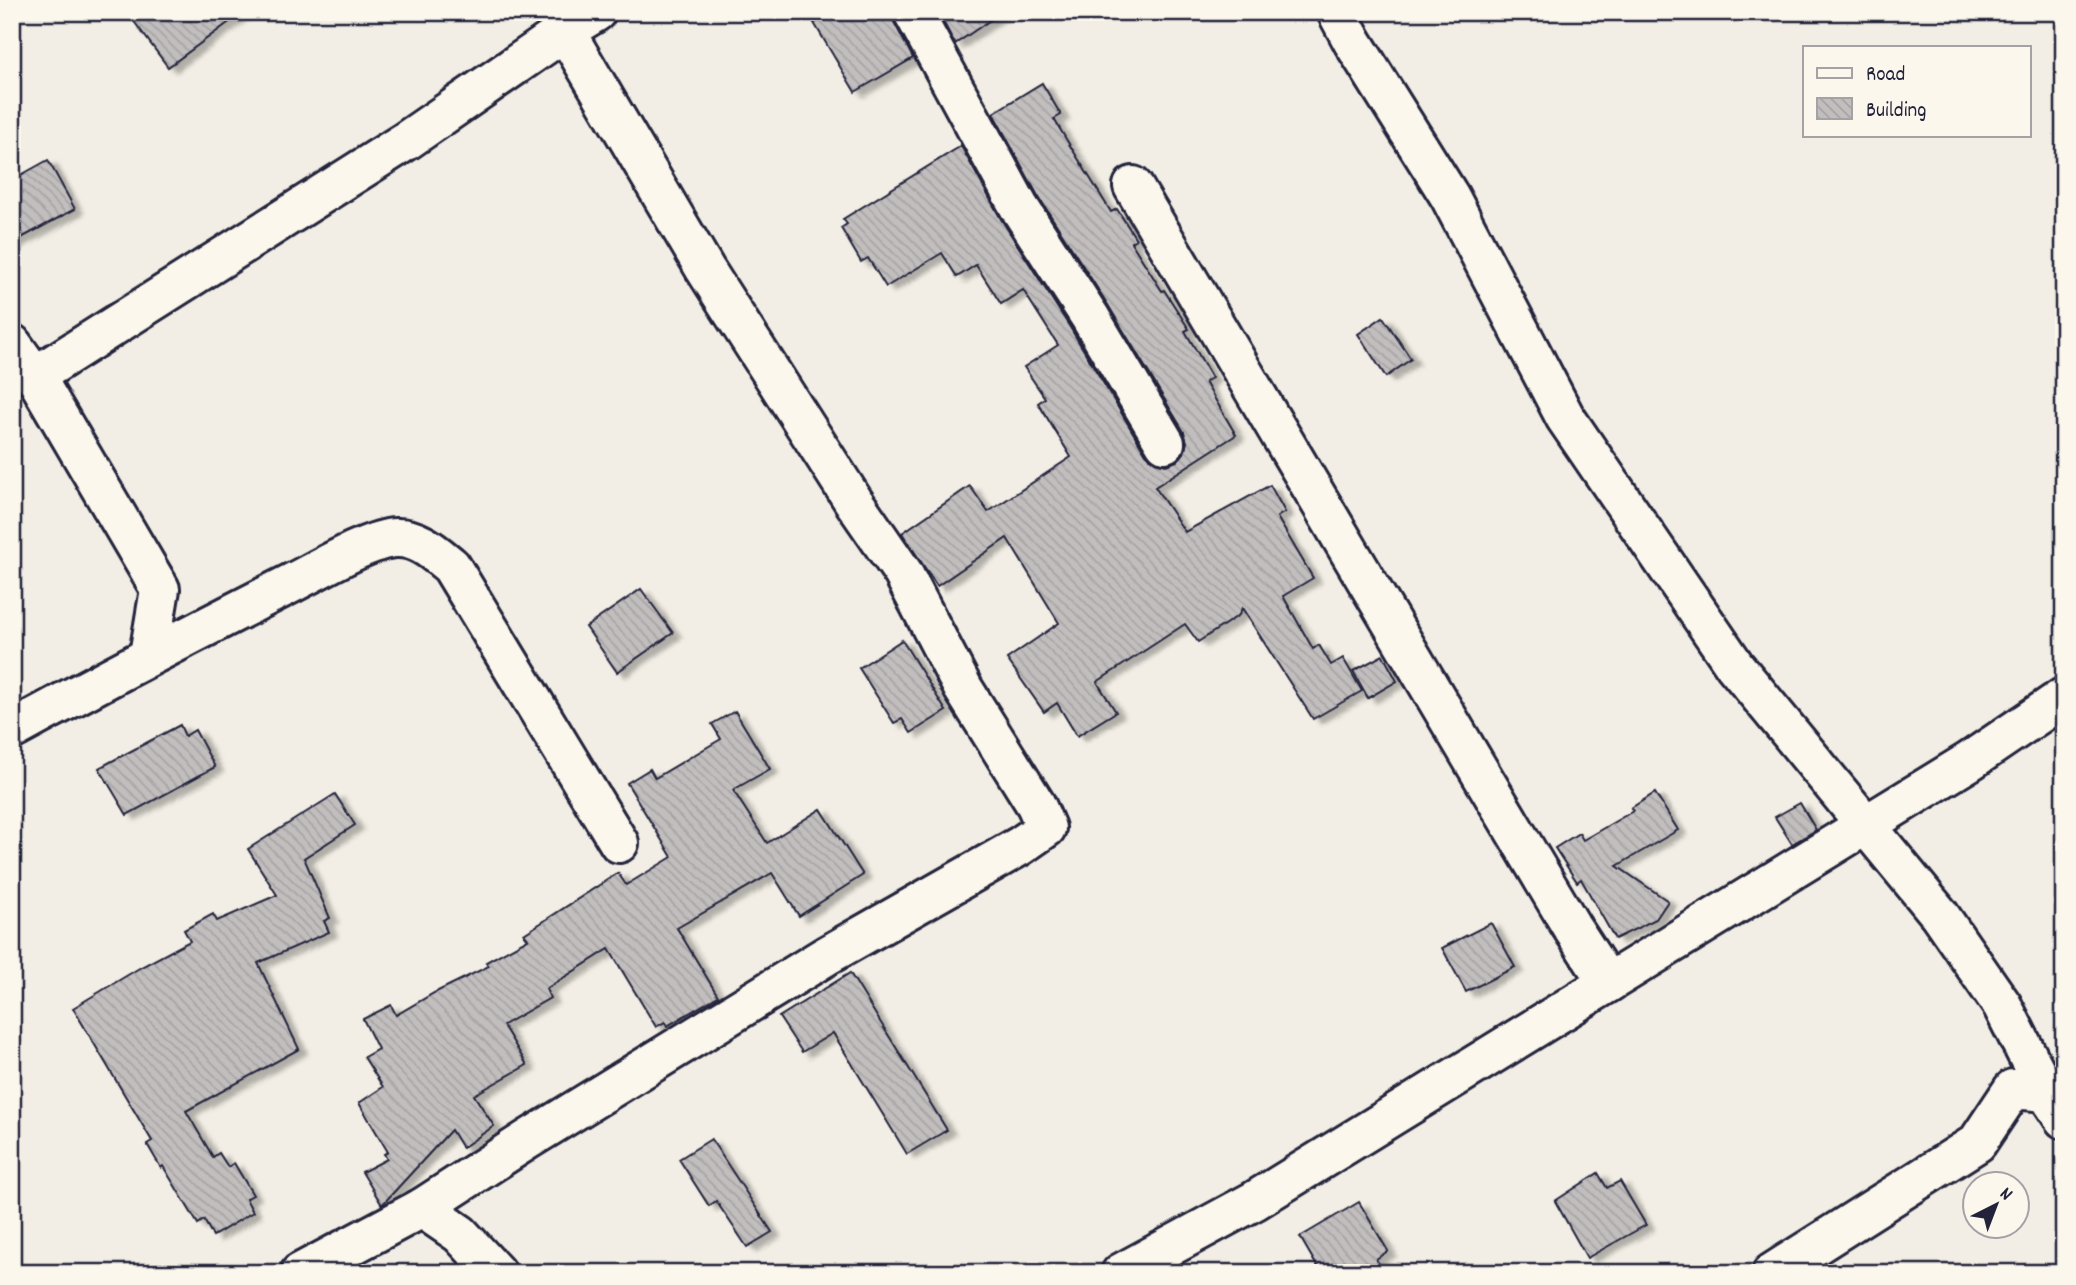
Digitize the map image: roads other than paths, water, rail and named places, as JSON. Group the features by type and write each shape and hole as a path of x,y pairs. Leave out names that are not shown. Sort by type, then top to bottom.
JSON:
{"street":[{"path":"913,12 1019,207 1090,317 1165,443"},
{"path":"1337,12 1450,197 1565,417 1735,666 1863,825 1939,914 2002,1005 2055,1106"},
{"path":"35,376 406,141 573,18 705,269 854,502 903,573 963,688 1036,805 1046,828 1020,846 827,956 527,1139 422,1208 300,1273"},
{"path":"1133,186 1571,926 1608,984"},
{"path":"12,344 35,376 160,589 149,655"},
{"path":"12,730 149,655 348,555 395,538 412,539 451,566 619,843"},
{"path":"1121,1273 1254,1201 1970,761 2064,696"},
{"path":"1772,1273 1977,1143 2013,1089 2055,1106"},
{"path":"422,1208 460,1234 496,1273"}]}
